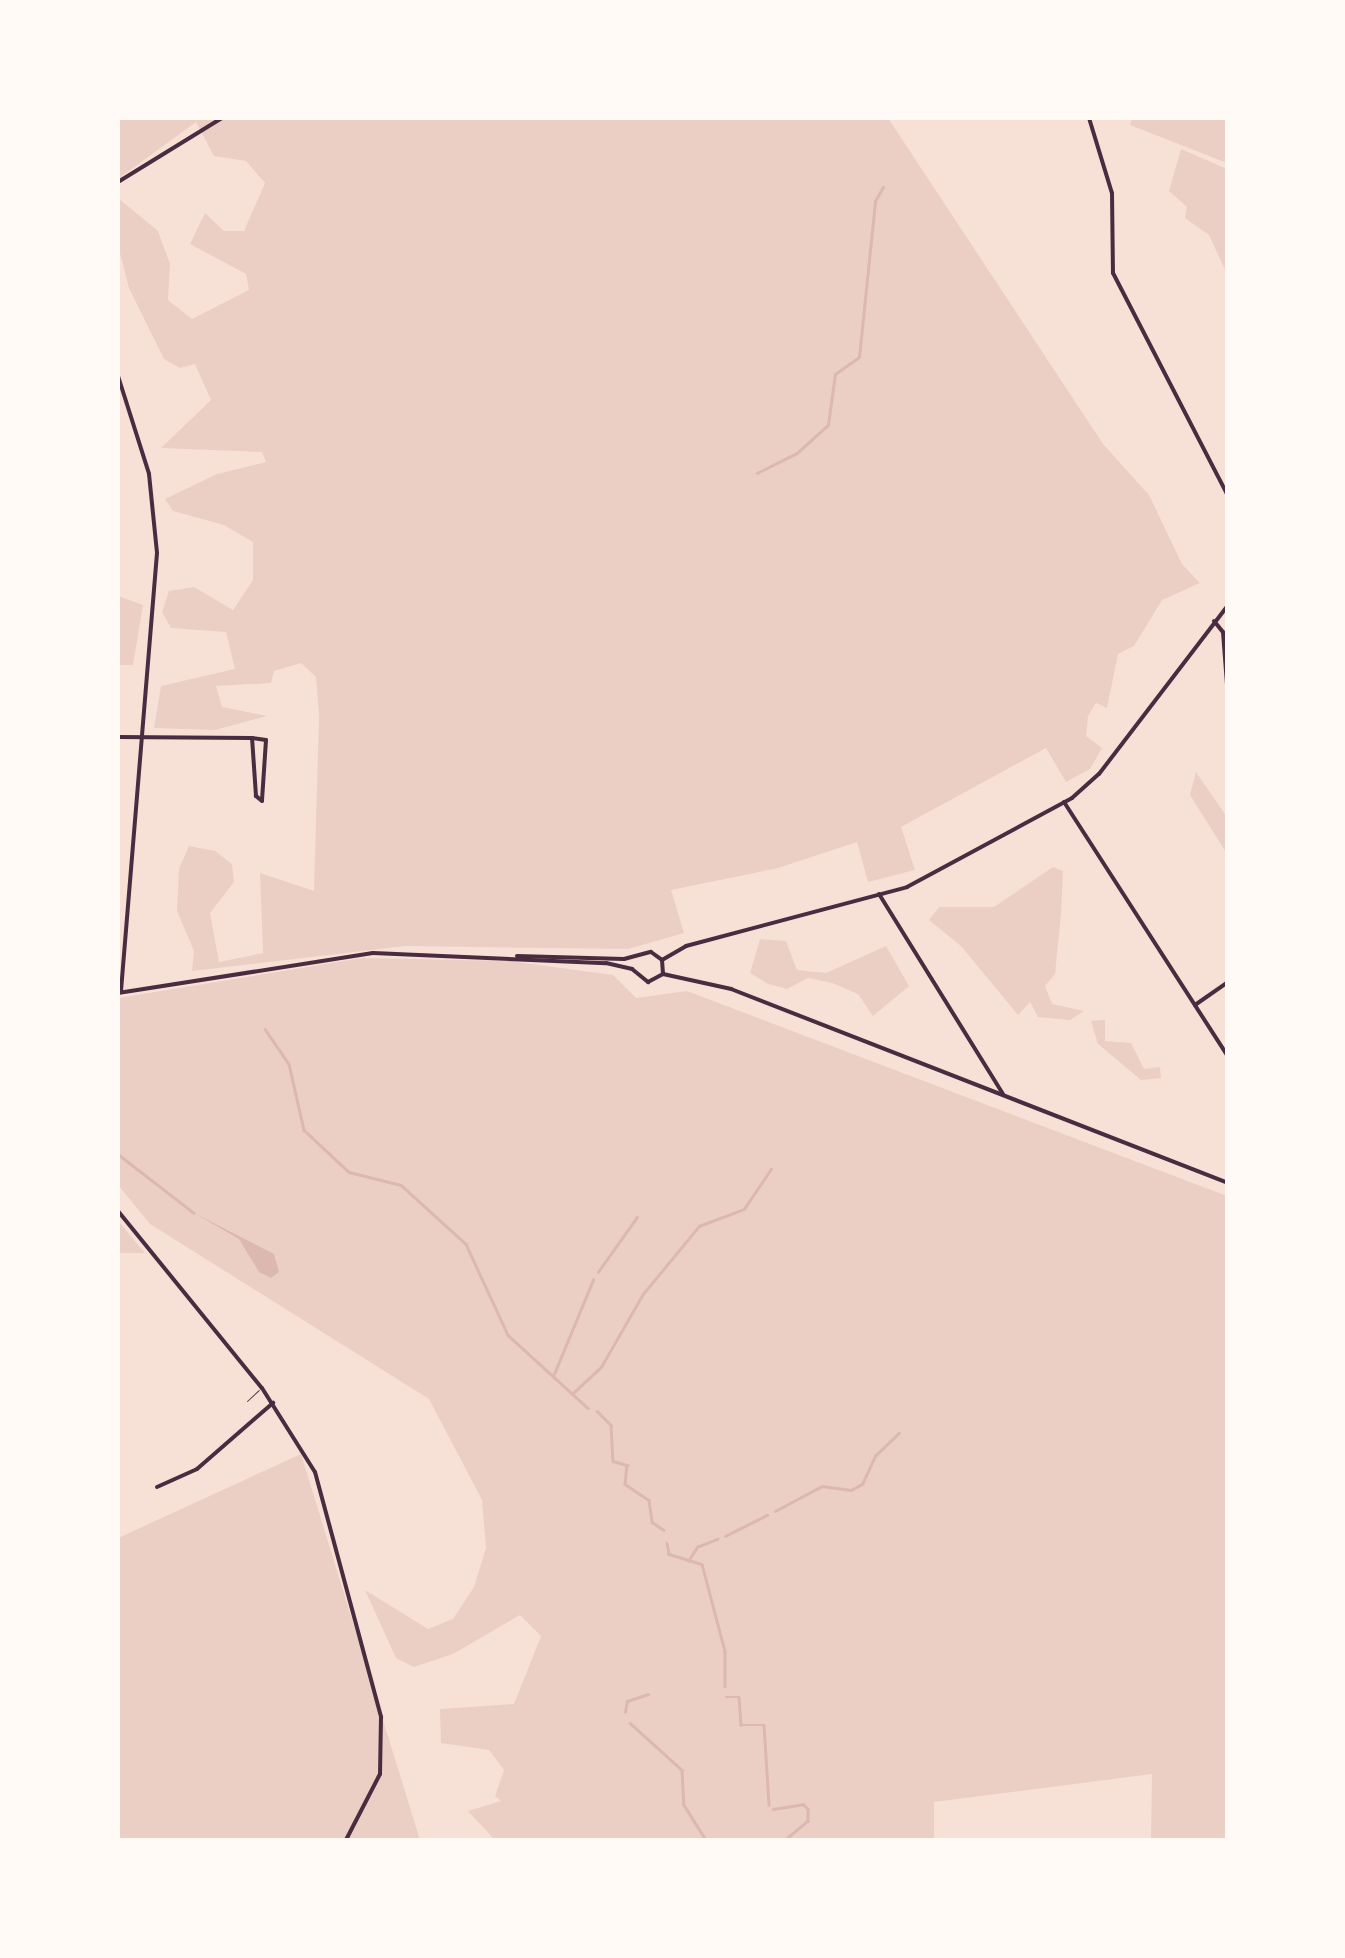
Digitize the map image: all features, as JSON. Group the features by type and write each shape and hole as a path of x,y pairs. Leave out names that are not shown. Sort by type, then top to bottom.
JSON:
{"street":[{"path":"118,182 222,118"},
{"path":"1089,118 1112,192 1113,273 1228,496"},
{"path":"118,376 137,430 156,523 144,737 119,993 336,958 638,958 651,952 662,960 663,974"},
{"path":"662,960 686,946 915,883 1064,802 1099,774 1228,605"},
{"path":"1214,621 1223,632 1228,697"},
{"path":"118,737 252,738 266,740 270,749 262,801 256,796 252,738"},
{"path":"1064,802 1228,1056"},
{"path":"879,894 1004,1096"},
{"path":"512,957 635,971 648,982 663,974 731,989 1228,1183"},
{"path":"635,971 638,958"},
{"path":"1194,1005 1228,982"},
{"path":"118,1211 262,1388 315,1472 380,1717 380,1774 346,1840"},
{"path":"157,1488 197,1469 272,1402"}],"lane":[{"path":"247,1400 262,1388"}],"shaded area":[{"path":"118,118 888,118 1103,444 1149,495 1182,564 1200,583 1162,600 1134,646 1118,654 1107,708 1096,703 1088,716 1086,736 1102,748 1090,769 1066,782 1046,748 901,827 915,870 868,882 857,842 778,868 671,890 684,933 628,949 405,946 192,971 194,951 177,911 179,869 189,846 215,851 232,864 234,882 210,913 219,962 263,953 260,873 314,891 319,716 316,677 301,663 274,671 271,683 216,686 222,707 267,716 215,730 154,728 161,686 235,669 226,632 171,628 162,612 169,591 194,587 233,610 253,580 253,542 224,525 173,511 165,499 217,474 266,462 262,452 161,448 211,400 195,364 180,368 164,359 129,288 118,246 118,198 158,231 170,264 168,300 192,319 249,290 246,274 190,244 205,213 224,231 244,231 265,183 246,161 214,156 196,122 118,179"},
{"path":"1132,118 1227,118 1227,163 1130,125"},
{"path":"1181,149 1227,169 1227,274 1209,235 1185,218 1187,207 1169,191"},
{"path":"118,596 143,605 133,665 118,665"},
{"path":"1196,772 1227,817 1227,854 1190,795"},
{"path":"1053,867 1063,871 1061,914 1055,974 1045,986 1052,1004 1084,1011 1070,1020 1038,1017 1030,1002 1018,1015 961,946 929,920 939,907 994,907"},
{"path":"760,939 786,941 797,970 826,973 886,946 909,986 873,1016 858,994 832,983 808,978 787,989 768,984 750,973"},
{"path":"362,958 510,961 613,975 636,998 687,991 1227,1196 1227,1840 1151,1840 1152,1774 934,1802 934,1840 495,1840 468,1811 501,1801 495,1796 504,1770 489,1750 441,1743 440,1709 514,1704 541,1636 520,1615 453,1654 414,1667 396,1658 365,1590 428,1629 453,1619 474,1587 486,1548 482,1500 429,1399 150,1224 118,1185 118,998"},
{"path":"1105,1020 1105,1041 1131,1043 1144,1069 1160,1067 1161,1078 1141,1080 1098,1044 1091,1021"},
{"path":"194,1213 274,1254 279,1272 271,1278 259,1272 239,1239"},
{"path":"118,1221 145,1253 118,1253"},
{"path":"301,1454 420,1840 118,1840 118,1538"}],"waterway":[{"path":"757,473 797,453 828,425 835,374 859,357 875,201 883,187"},
{"path":"265,1029 289,1064 304,1130 349,1172 401,1185 466,1244 508,1335 588,1408"},
{"path":"118,1154 194,1213"},
{"path":"572,1394 601,1367 643,1294 699,1226 744,1209 771,1169"},
{"path":"598,1272 637,1217"},
{"path":"554,1374 593,1280"},
{"path":"597,1411 611,1425 613,1461 627,1465 625,1484 649,1500 652,1522 664,1530"},
{"path":"775,1511 822,1486 851,1490 862,1484 875,1456 899,1433"},
{"path":"725,1536 767,1515"},
{"path":"688,1561 697,1547 717,1539"},
{"path":"667,1543 669,1554 702,1564 725,1651 725,1686"},
{"path":"625,1712 627,1701 648,1694"},
{"path":"726,1697 739,1697 741,1725 764,1725 769,1805"},
{"path":"630,1723 682,1770 684,1805 706,1840"},
{"path":"773,1809 803,1804 808,1809 808,1821 785,1840"}]}
